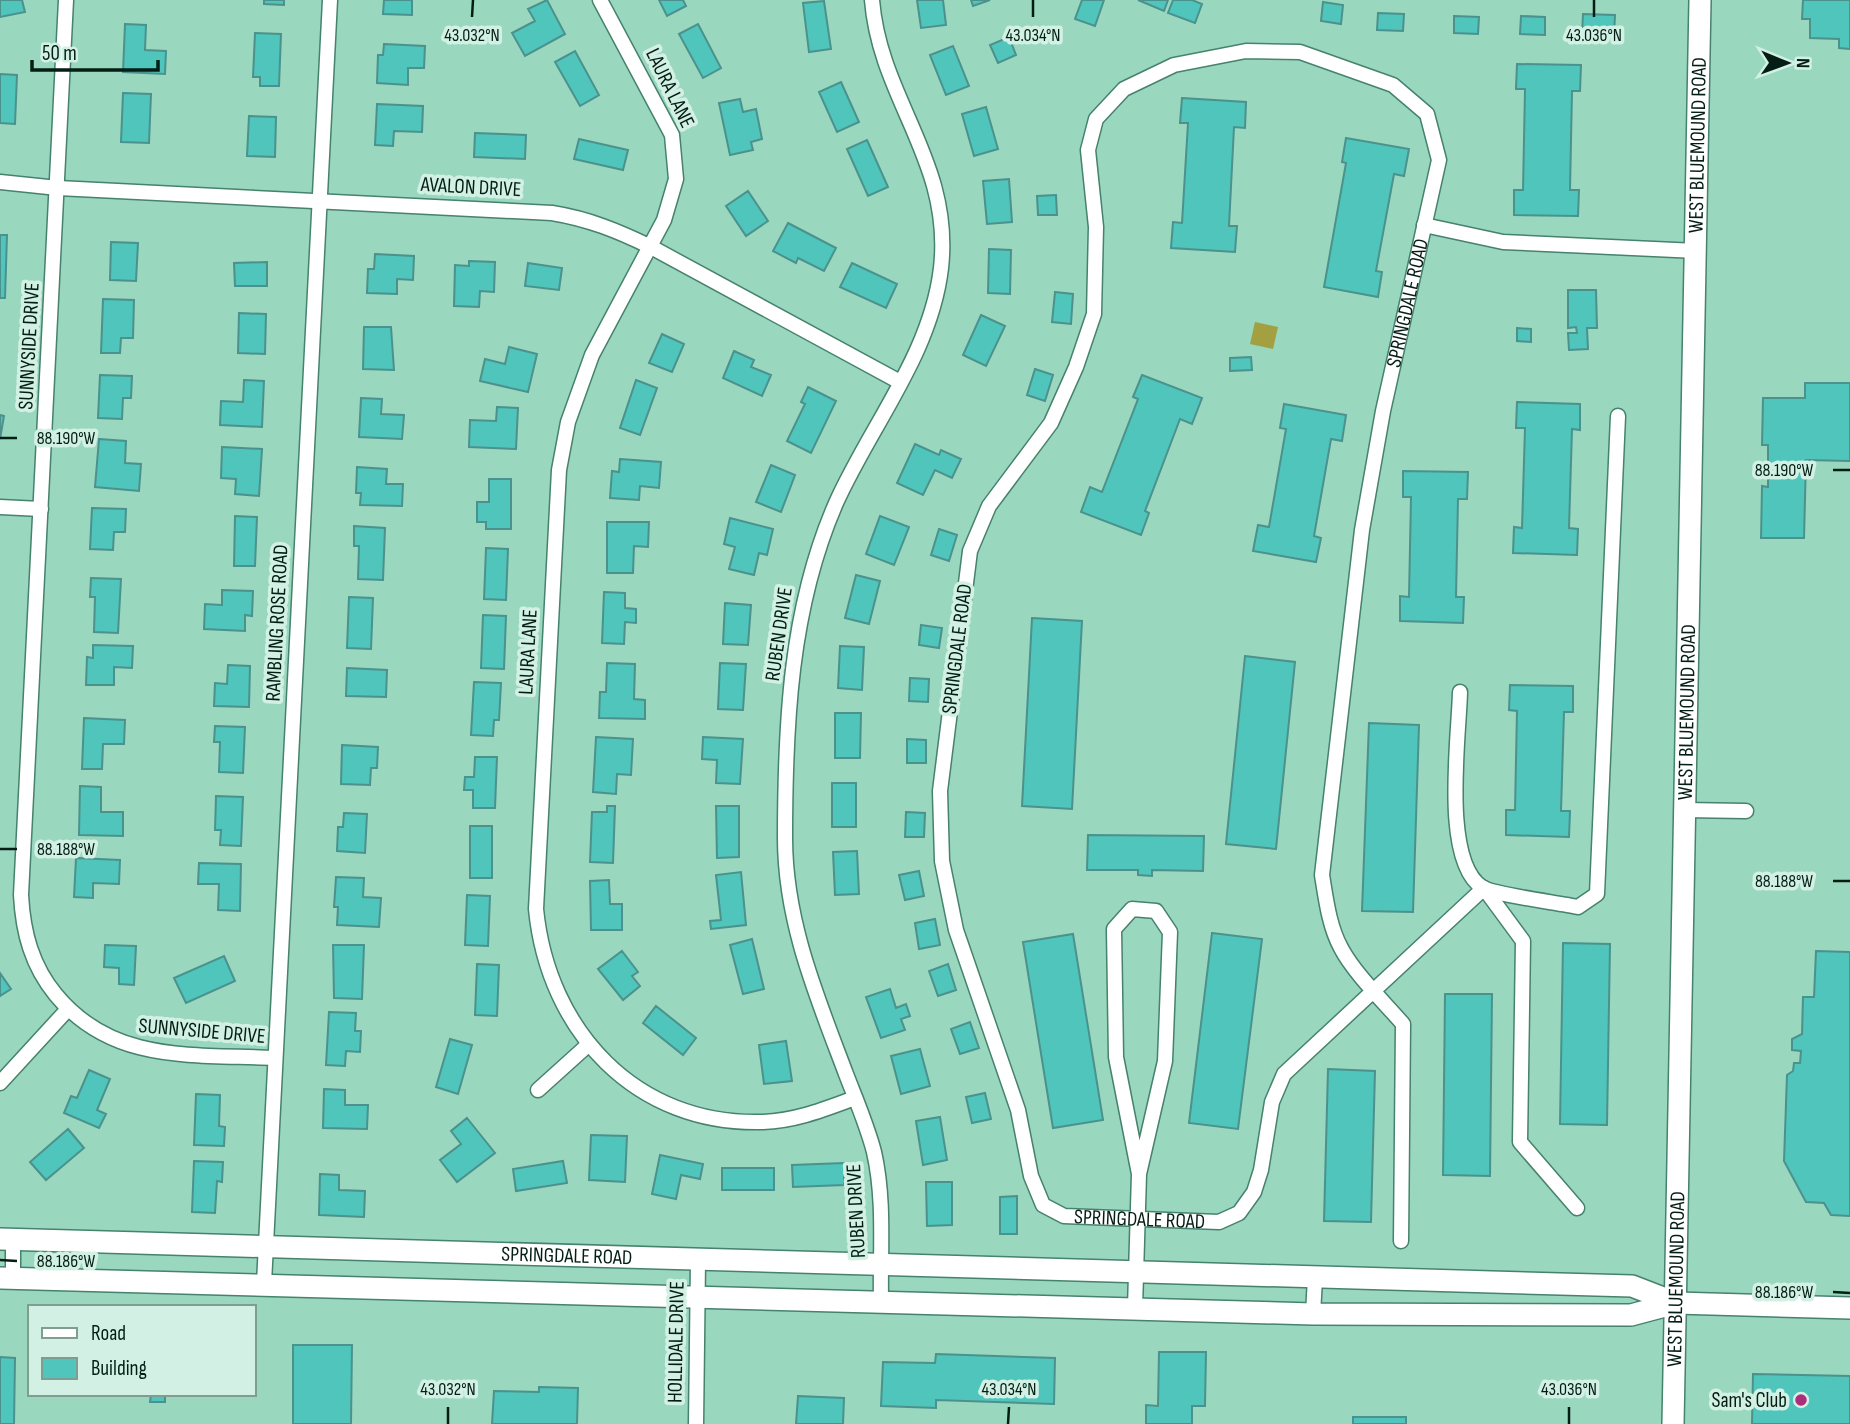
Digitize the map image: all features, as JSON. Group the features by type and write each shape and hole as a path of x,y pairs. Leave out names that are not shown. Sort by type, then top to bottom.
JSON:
{"street":[{"name":"SUNNYSIDE DRIVE","path":"66,0 22,913 27,942 43,979 68,1009 104,1036 144,1050 275,1058"},
{"name":"RAMBLING ROSE ROAD","path":"264,1283 330,0"},
{"name":"LAURA LANE","path":"600,0 661,111 674,146 677,172 672,200 577,390 559,470 536,909 539,942 551,982 567,1015 611,1069 641,1091 701,1116 723,1121 785,1120 855,1098"},
{"name":"RUBEN DRIVE","path":"872,0 879,45 887,72 930,167 939,202 943,239 936,299 925,334 838,499 822,536 801,608 793,667 785,841 788,885 806,968 873,1150 878,1177 881,1301"},
{"name":"WEST BLUEMOUND ROAD","path":"1673,1424 1700,0"},
{"name":"SPRINGDALE ROAD","path":"1401,1241 1403,1024 1376,992 1341,949 1330,919 1322,875 1362,530 1383,411 1439,160 1427,114 1394,85 1300,52 1246,51 1174,65 1124,89 1096,119 1088,149 1096,227 1094,314 1076,367 1051,423 989,506 970,551 940,791 942,861 956,930 1018,1110 1031,1176 1042,1205 1064,1216 1137,1221 1219,1222 1240,1213 1254,1192 1261,1170 1272,1102 1284,1074 1376,992 1484,888"},
{"name":"AVALON DRIVE","path":"0,182 58,188 552,213 609,226 900,382"},
{"name":"SPRINGDALE ROAD","path":"1424,225 1503,242 1697,251"},
{"path":"1484,888 1578,907 1597,894 1618,416"},
{"path":"0,507 41,509"},
{"path":"1460,692 1456,830 1465,870 1484,888 1523,941 1520,1142 1577,1208"},
{"path":"1684,810 1746,811"},
{"path":"1136,1308 1139,1174 1165,1061 1170,932 1156,911 1132,909 1114,929 1116,1057 1139,1174"},
{"path":"0,1083 68,1009"},
{"path":"538,1090 589,1044"},
{"name":"SPRINGDALE ROAD","path":"7,1239 1632,1286 1676,1303"},
{"path":"6,1278 7,1239"},
{"name":"HOLLIDALE DRIVE","path":"696,1424 698,1261"},
{"name":"SPRINGDALE ROAD","path":"6,1278 264,1283 1312,1314 1631,1315 1676,1303 1850,1308"},
{"path":"1312,1314 1315,1278"}],"shaded area":[{"path":"1255,322 1278,327 1273,349 1250,344"}],"building":[{"path":"0,0 22,0 25,12 0,17"},
{"path":"264,0 284,0 284,5 264,4"},
{"path":"384,0 412,0 412,15 383,14"},
{"path":"547,0 565,34 525,56 512,33 535,21 528,9"},
{"path":"659,0 683,0 686,6 667,16"},
{"path":"917,0 943,0 946,25 921,28"},
{"path":"971,0 990,0 973,6"},
{"path":"1082,0 1104,0 1095,26 1075,19"},
{"path":"1138,0 1168,0 1164,11"},
{"path":"1173,0 1192,0 1202,4 1195,23 1168,13"},
{"path":"1803,0 1850,0 1850,49 1839,48 1839,39 1810,38 1810,19 1802,19"},
{"path":"824,1 831,49 809,52 803,3"},
{"path":"1323,2 1343,5 1341,24 1321,21"},
{"path":"1378,13 1404,14 1403,31 1377,30"},
{"path":"1583,14 1615,15 1614,36 1582,35"},
{"path":"1454,16 1479,17 1478,34 1454,33"},
{"path":"1521,16 1545,17 1545,35 1520,34"},
{"path":"125,24 146,25 145,50 166,51 165,74 123,72"},
{"path":"698,24 721,68 703,78 679,34"},
{"path":"255,33 281,34 279,86 260,86 260,77 253,77"},
{"path":"1009,37 1016,55 998,63 990,45"},
{"path":"384,44 425,46 424,68 408,68 408,85 377,83 378,55 383,55"},
{"path":"953,46 969,86 946,95 930,55"},
{"path":"575,51 599,95 580,106 555,62"},
{"path":"1517,64 1581,65 1580,91 1572,91 1570,190 1579,190 1578,216 1514,215 1514,190 1523,190 1525,89 1516,89"},
{"path":"0,74 17,75 15,124 0,123"},
{"path":"841,82 859,122 837,132 819,92"},
{"path":"123,93 151,94 149,143 121,142"},
{"path":"1182,98 1246,102 1245,128 1234,127 1229,226 1237,226 1235,252 1171,248 1173,222 1182,223 1188,123 1180,123"},
{"path":"740,99 743,112 756,109 762,139 751,142 753,150 730,155 719,103"},
{"path":"377,104 423,106 422,132 394,131 393,146 375,145"},
{"path":"986,107 998,149 974,156 962,114"},
{"path":"249,116 276,117 275,157 247,156"},
{"path":"475,133 526,135 525,159 474,157"},
{"path":"1346,138 1409,149 1404,176 1394,174 1376,271 1382,272 1378,297 1324,287 1346,163 1342,162"},
{"path":"579,139 628,150 623,170 574,159"},
{"path":"867,140 888,187 868,196 847,149"},
{"path":"1009,179 1012,222 987,224 983,181"},
{"path":"748,191 768,221 746,236 726,206"},
{"path":"1056,195 1057,215 1038,215 1037,196"},
{"path":"788,223 836,248 824,271 798,258 796,263 773,251"},
{"path":"0,235 7,235 5,298 0,298"},
{"path":"111,242 138,243 136,281 110,280"},
{"path":"989,249 1011,250 1010,294 988,293"},
{"path":"375,254 414,256 413,280 397,279 397,294 367,293 368,269 374,269"},
{"path":"469,261 495,262 494,292 480,291 479,307 454,306 455,265 469,266"},
{"path":"267,262 267,286 235,286 234,263"},
{"path":"528,263 562,268 559,290 525,286"},
{"path":"852,263 897,284 886,308 840,287"},
{"path":"1568,290 1596,290 1597,328 1587,328 1588,349 1569,350 1568,333 1577,333 1576,327 1568,328"},
{"path":"1055,292 1073,294 1071,324 1052,322"},
{"path":"103,299 134,300 133,338 121,338 120,353 101,353"},
{"path":"239,313 266,314 265,354 238,353"},
{"path":"981,315 1005,326 986,366 963,355"},
{"path":"364,327 391,327 394,370 363,369"},
{"path":"1517,328 1531,329 1531,342 1517,341"},
{"path":"662,334 684,344 672,372 649,363"},
{"path":"509,347 537,354 528,392 480,381 485,359 505,364"},
{"path":"734,351 754,360 751,367 771,375 762,396 723,378"},
{"path":"1251,357 1252,370 1230,371 1230,358"},
{"path":"1035,369 1053,375 1045,401 1027,395"},
{"path":"100,375 132,376 131,398 123,398 122,419 98,418"},
{"path":"1142,375 1202,398 1192,424 1180,419 1145,511 1149,513 1141,535 1081,512 1090,487 1102,492 1138,399 1133,397"},
{"path":"244,380 264,381 262,427 220,425 221,401 243,402"},
{"path":"636,380 657,388 640,435 620,428"},
{"path":"1805,383 1850,383 1850,461 1806,460 1804,538 1761,538 1762,486 1768,487 1768,445 1762,445 1763,398 1805,398"},
{"path":"808,387 836,401 811,453 787,441 805,404 801,402"},
{"path":"361,398 382,399 381,414 404,415 402,439 359,437"},
{"path":"1517,402 1580,404 1580,430 1572,429 1569,528 1578,529 1577,555 1513,553 1514,527 1522,528 1525,428 1516,428"},
{"path":"1284,404 1346,415 1342,441 1331,439 1314,536 1321,538 1316,562 1253,551 1258,525 1269,527 1286,429 1280,428"},
{"path":"497,407 518,408 516,449 469,447 470,420 496,421"},
{"path":"0,415 4,416 0,439"},
{"path":"99,439 126,441 125,463 141,464 139,491 95,487"},
{"path":"915,444 939,455 941,450 961,459 952,478 935,470 923,495 897,483"},
{"path":"222,447 262,449 259,496 235,494 236,479 221,478"},
{"path":"620,459 661,462 659,488 640,486 639,500 610,498 612,471 619,472"},
{"path":"771,465 795,475 781,512 756,502"},
{"path":"357,467 387,469 386,484 403,484 402,506 360,505 361,493 356,493"},
{"path":"1403,471 1468,472 1467,499 1458,499 1456,597 1464,597 1463,623 1400,621 1400,596 1409,597 1411,497 1403,497"},
{"path":"489,479 511,479 511,529 486,529 486,522 477,522 477,502 489,502"},
{"path":"92,508 126,509 125,532 114,532 113,550 90,549"},
{"path":"235,516 257,517 255,566 234,566"},
{"path":"880,516 909,527 894,565 866,554"},
{"path":"730,518 773,529 767,555 759,553 754,575 729,569 735,547 724,544"},
{"path":"607,522 649,522 648,547 634,546 633,573 607,573"},
{"path":"354,526 385,528 383,580 358,579 359,546 354,546"},
{"path":"939,529 957,535 949,561 931,555"},
{"path":"486,548 508,549 506,600 484,599"},
{"path":"856,575 880,581 869,624 845,618"},
{"path":"91,578 121,579 118,633 94,632 95,597 90,597"},
{"path":"222,590 253,591 252,616 245,615 245,631 204,629 205,604 222,605"},
{"path":"604,592 625,593 625,608 636,609 636,623 625,622 624,644 602,643"},
{"path":"349,597 373,598 371,649 347,648"},
{"path":"725,603 751,605 748,645 723,644"},
{"path":"483,615 506,616 504,669 481,668"},
{"path":"1032,618 1082,621 1072,809 1022,806"},
{"path":"921,625 942,628 939,648 919,645"},
{"path":"93,645 133,646 132,668 114,667 114,685 86,685 87,657 93,658"},
{"path":"840,646 864,647 862,690 838,688"},
{"path":"1245,656 1295,662 1276,849 1226,844"},
{"path":"607,663 635,664 634,699 645,700 645,719 599,718 600,692 606,692"},
{"path":"720,663 746,664 743,710 718,709"},
{"path":"228,665 250,666 249,707 214,706 215,683 227,684"},
{"path":"347,668 387,670 386,697 346,696"},
{"path":"910,678 929,679 928,702 909,701"},
{"path":"474,682 501,683 499,720 494,720 493,736 471,735"},
{"path":"1510,685 1573,686 1573,712 1564,712 1561,811 1570,811 1569,837 1506,835 1506,810 1515,810 1517,711 1509,710"},
{"path":"835,713 861,713 860,758 835,758"},
{"path":"84,718 125,720 124,744 103,744 102,769 82,769"},
{"path":"1369,723 1419,725 1413,912 1362,911"},
{"path":"215,726 245,727 243,773 219,772 220,742 214,742"},
{"path":"596,737 633,739 631,775 617,774 616,794 593,792"},
{"path":"703,737 743,739 740,784 716,783 717,760 702,759"},
{"path":"907,739 926,740 926,763 907,763"},
{"path":"342,745 378,747 377,768 371,768 370,785 341,784"},
{"path":"475,757 497,757 495,808 473,808 473,790 464,790 465,777 474,777"},
{"path":"832,783 856,783 856,827 832,827"},
{"path":"80,786 101,787 101,812 123,812 123,836 79,835"},
{"path":"216,796 243,797 241,846 220,845 221,830 215,830"},
{"path":"607,806 615,806 613,863 590,862 592,812 607,812"},
{"path":"716,806 739,806 739,857 717,858"},
{"path":"906,812 925,813 924,837 905,837"},
{"path":"344,813 367,814 365,853 337,851 338,827 343,827"},
{"path":"470,826 492,826 492,878 470,878"},
{"path":"1088,835 1204,836 1203,871 1152,870 1152,876 1138,875 1138,870 1087,870"},
{"path":"857,851 859,894 835,895 833,852"},
{"path":"76,858 120,860 119,884 93,883 93,898 74,897"},
{"path":"199,863 241,864 240,911 218,910 219,884 198,884"},
{"path":"919,871 924,896 905,900 899,875"},
{"path":"741,872 746,925 711,929 710,921 721,920 716,875"},
{"path":"336,877 364,878 363,897 381,898 379,927 337,925 338,907 334,907"},
{"path":"609,880 610,904 622,904 622,930 591,930 590,881"},
{"path":"467,895 490,896 488,946 465,945"},
{"path":"935,919 940,945 919,949 915,923"},
{"path":"1212,933 1262,939 1238,1129 1189,1123"},
{"path":"1073,934 1103,1120 1053,1128 1023,942"},
{"path":"752,939 764,989 743,994 730,945"},
{"path":"1563,943 1610,944 1607,1125 1560,1124"},
{"path":"105,945 136,946 134,985 119,984 119,968 104,967"},
{"path":"333,945 364,945 362,999 334,998"},
{"path":"622,951 638,972 632,976 640,986 623,1000 598,969"},
{"path":"1816,951 1850,952 1850,1216 1831,1215 1824,1203 1806,1202 1784,1161 1787,1075 1793,1071 1794,1063 1800,1063 1801,1051 1792,1050 1792,1039 1802,1034 1803,997 1814,997"},
{"path":"224,956 235,981 186,1003 174,978"},
{"path":"477,964 499,965 497,1016 475,1015"},
{"path":"948,964 956,990 938,996 929,971"},
{"path":"0,973 11,989 0,996"},
{"path":"890,989 896,1008 906,1004 910,1016 901,1019 905,1030 881,1038 866,997"},
{"path":"1445,994 1492,994 1490,1176 1443,1175"},
{"path":"656,1006 696,1038 683,1055 643,1023"},
{"path":"329,1012 356,1013 355,1031 361,1031 360,1052 346,1051 345,1066 326,1065"},
{"path":"970,1022 979,1048 960,1054 951,1029"},
{"path":"450,1039 472,1045 458,1094 436,1087"},
{"path":"786,1041 792,1081 764,1084 759,1045"},
{"path":"920,1049 930,1086 901,1094 891,1056"},
{"path":"1328,1069 1375,1071 1371,1222 1324,1221"},
{"path":"89,1070 110,1079 97,1110 106,1114 99,1128 64,1113 71,1096 77,1098"},
{"path":"324,1089 345,1090 345,1105 368,1105 367,1129 323,1128"},
{"path":"985,1093 991,1119 972,1123 966,1097"},
{"path":"196,1094 220,1095 219,1126 225,1127 224,1146 194,1145"},
{"path":"940,1117 947,1160 923,1165 916,1121"},
{"path":"467,1118 495,1153 457,1182 440,1160 461,1144 451,1131"},
{"path":"68,1129 84,1148 46,1180 30,1162"},
{"path":"591,1135 627,1136 625,1182 589,1180"},
{"path":"660,1155 703,1164 700,1179 681,1175 676,1199 652,1194"},
{"path":"194,1161 223,1162 222,1182 217,1181 215,1213 192,1212"},
{"path":"563,1161 567,1183 516,1191 513,1169"},
{"path":"844,1163 844,1185 793,1187 792,1165"},
{"path":"722,1168 774,1168 774,1190 722,1190"},
{"path":"320,1174 339,1175 339,1190 365,1191 364,1217 319,1215"},
{"path":"926,1182 952,1182 952,1225 927,1226"},
{"path":"1017,1196 1017,1234 1000,1234 1000,1197"},
{"path":"293,1345 352,1345 351,1424 293,1424"},
{"path":"1159,1352 1206,1352 1205,1406 1192,1406 1192,1424 1146,1424 1146,1405 1158,1406"},
{"path":"936,1354 1055,1358 1054,1404 936,1400 936,1408 881,1406 883,1362 935,1363"},
{"path":"0,1357 15,1358 14,1424 0,1424"},
{"name":"Sam's Club","path":"1753,1374 1850,1376 1850,1424 1752,1424"},
{"path":"539,1387 578,1388 577,1424 492,1424 494,1391 539,1392"},
{"path":"151,1396 165,1396 165,1402 150,1402"},
{"path":"798,1396 844,1398 843,1424 796,1424"},
{"path":"1353,1417 1406,1417 1406,1424 1353,1424"}],"place":[{"name":"Sam's Club","path":"1801,1400"}]}
